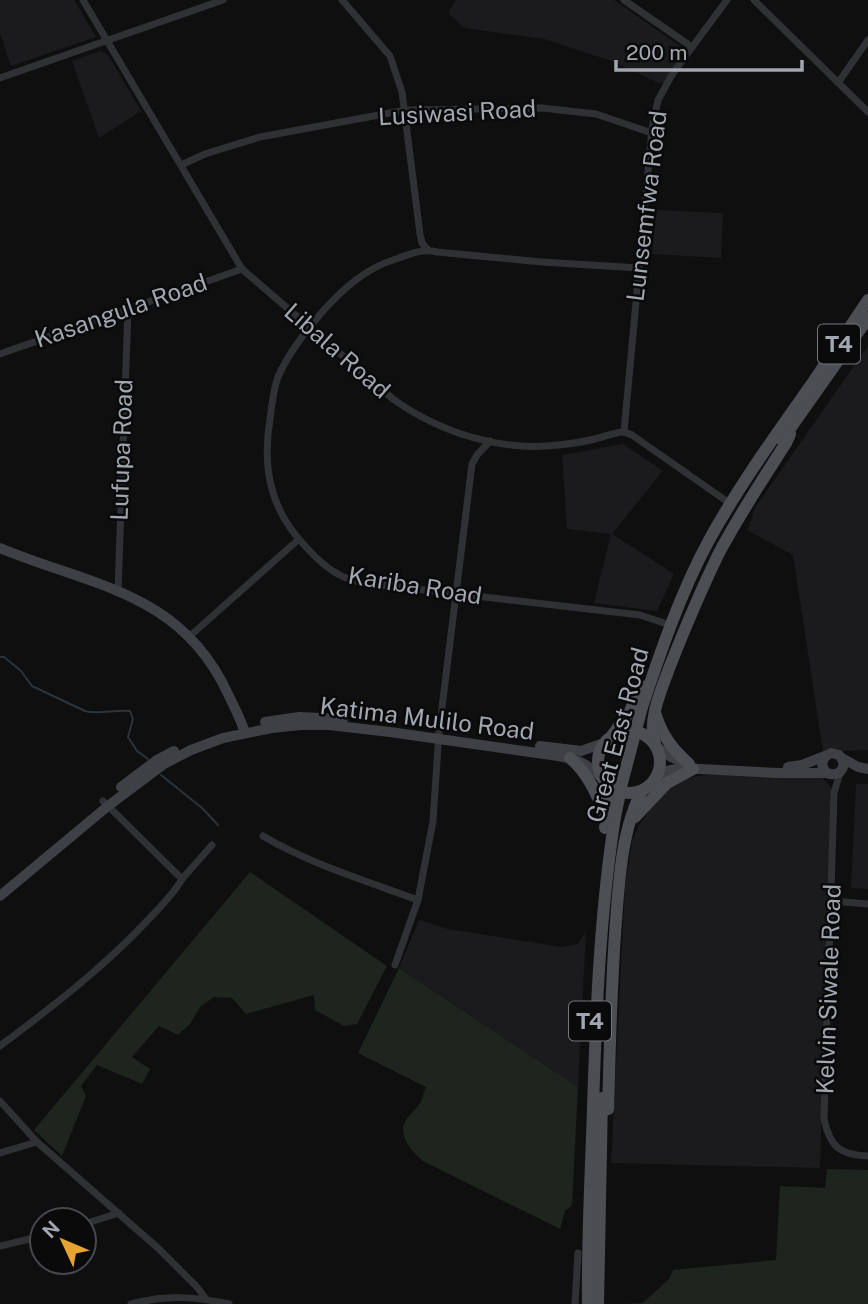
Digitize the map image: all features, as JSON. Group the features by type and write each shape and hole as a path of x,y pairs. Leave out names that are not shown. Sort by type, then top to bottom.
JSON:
{"main road":[{"name":"Great East Road","path":"588,1304 598,979 604,892 619,819 649,709 678,627 714,548 792,418 868,300"},
{"name":"Great East Road","path":"608,740 624,721 636,700 664,623 725,500 770,433 792,418 868,318"},
{"path":"0,548 118,591 154,609 190,636 214,668 244,730"},
{"name":"Great East Road","path":"649,709 651,732 656,745"},
{"path":"649,709 668,741 691,766"},
{"name":"Katima Mulilo Road","path":"0,896 157,760 205,736 244,730 285,719 328,718 570,758 584,763 606,782"},
{"path":"868,772 831,753 802,765 789,767 691,766 673,769 642,791 625,793 606,782 598,763 599,753 608,740 621,732 631,731 642,733 671,757 691,766 834,773 868,772"},
{"name":"Katima Mulilo Road","path":"439,736 573,751 591,749 608,740"},
{"path":"654,781 660,765 656,745"},
{"path":"825,757 822,767 834,773"},
{"path":"570,758 583,772 598,799 619,819 691,766"},
{"path":"834,773 844,767 842,758"},
{"name":"Great East Road","path":"598,1304 605,980 619,819 609,802 606,782"},
{"name":"Great East Road","path":"619,819 636,804 642,791"},
{"name":"Katima Mulilo Road","path":"0,887 105,804"}],"street":[{"name":"Libala Road","path":"83,0 242,269 393,399 412,413 436,425 504,445 555,446 624,432"},
{"path":"0,78 223,0"},
{"path":"342,0 390,57 402,92 422,243 427,249 542,262 639,268"},
{"path":"624,0 692,47"},
{"name":"Lunsemfwa Road","path":"624,432 652,133 658,100 673,74 727,0"},
{"path":"754,0 868,112"},
{"path":"838,83 868,40"},
{"name":"Lusiwasi Road","path":"181,165 260,136 406,110 542,108 596,114 652,133"},
{"name":"Kariba Road","path":"427,249 391,260 365,273 334,299 293,349 274,391 267,441 267,470 281,513 299,540 315,556 339,575 363,583 640,615 664,623"},
{"name":"Kasangula Road","path":"0,354 242,269"},
{"name":"Lufupa Road","path":"118,591 128,309"},
{"path":"624,432 725,500"},
{"path":"395,965 418,900 433,821 439,736 472,464 490,441"},
{"path":"190,636 299,540"},
{"name":"Kelvin Siwale Road","path":"834,773 824,1119 832,1144 853,1155 868,1156"},
{"path":"105,804 182,879"},
{"path":"263,836 279,846 324,865 418,900"},
{"path":"0,1046 109,958 160,907 212,845"},
{"path":"832,901 868,904"},
{"path":"0,1101 37,1142 119,1213 197,1287 206,1299"},
{"path":"0,1153 37,1142"},
{"path":"98,1220 119,1213"},
{"path":"0,1246 28,1239"},
{"path":"575,1304 578,1253"},
{"path":"131,1304 176,1296 229,1304"}],"shaded area":[{"path":"0,0 74,0 96,37 11,66 0,33"},
{"path":"456,0 614,0 687,51 667,82 659,83 609,60 544,39 464,28 448,13"},
{"path":"100,51 108,55 141,111 99,138 72,61"},
{"path":"656,210 723,213 721,258 652,254"},
{"path":"868,346 868,750 823,752 793,555 747,530 756,506"},
{"path":"623,444 663,471 612,534 674,574 657,611 594,603 611,534 567,529 562,455"},
{"path":"696,776 821,776 833,790 820,1168 611,1163 625,886 632,841 650,809 672,786"},
{"path":"856,784 868,784 868,889 851,888"},
{"path":"250,872 387,966 357,1024 344,1026 315,1010 314,995 246,1014 232,998 214,997 201,1006 190,1024 178,1035 159,1026 132,1057 150,1069 142,1084 97,1065 81,1086 86,1096 62,1156 34,1130"},
{"path":"419,920 448,929 562,947 578,944 586,931 578,1087 399,968"},
{"path":"399,968 578,1087 572,1205 565,1211 560,1229 423,1161 407,1144 403,1133 405,1122 420,1103 426,1087 358,1053"},
{"path":"827,1169 868,1170 868,1304 625,1304 643,1303 669,1279 673,1270 776,1260 780,1186 825,1188"}],"waterway":[{"path":"0,657 4,657 21,671 32,686 85,711 130,711 133,719 128,737 137,751 148,759"},
{"path":"161,775 202,808 218,825"}]}
